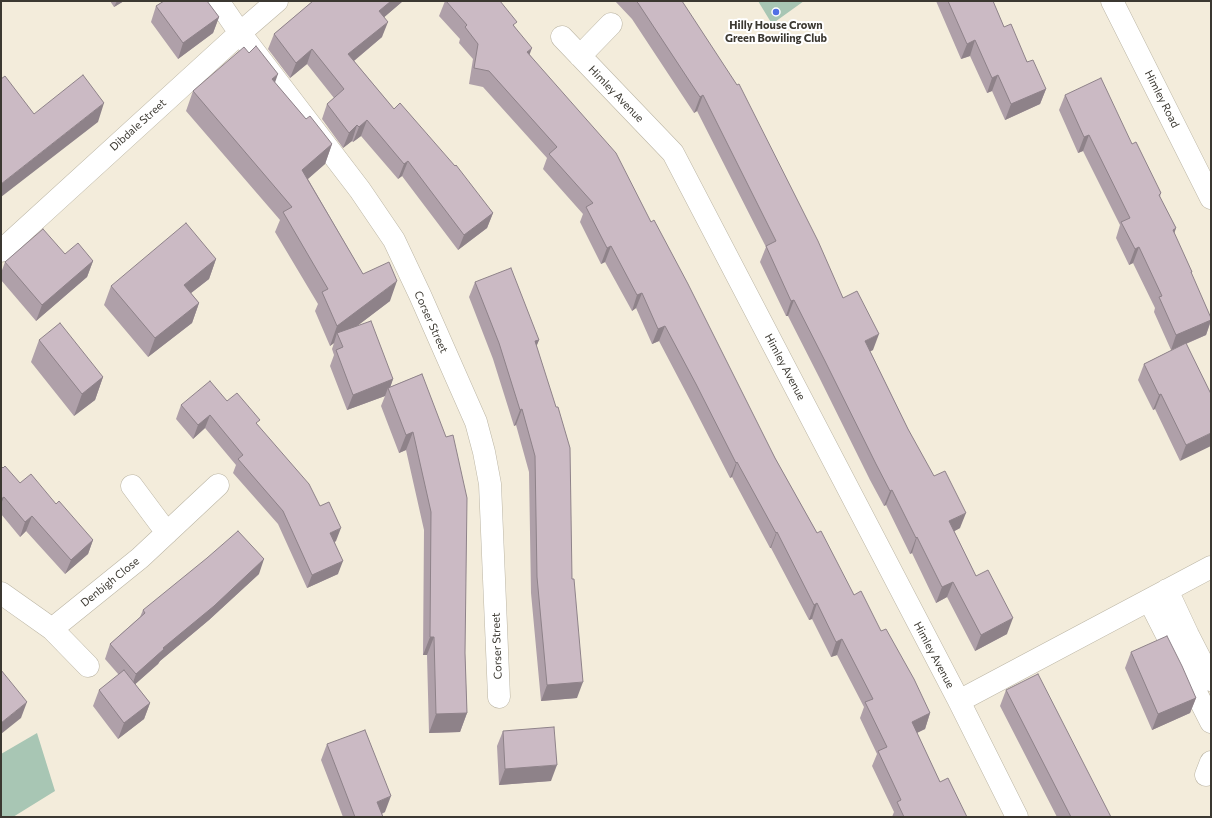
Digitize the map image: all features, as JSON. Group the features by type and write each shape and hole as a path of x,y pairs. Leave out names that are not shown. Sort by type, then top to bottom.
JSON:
{"street":[{"name":"Corser Street","path":"218,1 240,33 360,190 394,240 476,422 490,484 499,697"},
{"name":"Dibdale Street","path":"1,251 277,1"},
{"name":"Himley Road","path":"1112,1 1211,198"},
{"name":"Himley Avenue","path":"580,56 611,24"},
{"name":"Himley Avenue","path":"562,37 673,153 959,701 1017,817"},
{"name":"Denbigh Close","path":"52,629 140,558 218,485"},
{"path":"132,486 167,533"},
{"name":"Himley Avenue","path":"959,701 1211,567"},
{"path":"1,593 52,629 88,666"},
{"path":"1158,595 1188,635 1211,680"},
{"path":"1158,595 1211,722"}],"green space":[{"name":"Hilly House Crown Green Bowiling Club","path":"758,1 804,1 772,24"},
{"path":"37,733 55,791 13,817 1,817 1,754"}],"building":[{"path":"164,1 207,1 219,17 183,43 156,6"},
{"path":"313,1 391,1 379,11 388,22 348,54 394,109 400,103 455,166 456,165 493,213 464,235 408,161 404,164 367,120 359,127 357,125 349,133 327,104 344,89 312,49 296,63 274,34"},
{"path":"446,1 500,1 517,22 513,25 532,48 527,52 616,153 651,222 654,220 688,284 775,458 817,533 821,531 854,595 861,591 881,631 886,629 914,679 930,713 912,722 940,782 948,778 967,817 904,817 897,802 901,800 878,751 887,747 865,702 873,699 842,639 836,642 817,603 814,605 777,532 776,533 737,462 736,463 665,326 658,329 642,293 637,295 611,246 607,248 586,207 593,203 549,154 557,147 489,71 474,68 478,44 465,27 467,25"},
{"path":"636,1 682,1 737,85 739,84 818,241 843,298 857,291 879,334 865,341 908,429 934,476 945,471 966,513 949,521 976,576 988,570 1013,618 981,635 953,582 942,587 892,490 890,491 876,464 794,300 791,301 766,246 776,241 703,95 700,97"},
{"path":"948,1 993,1 1004,27 1011,24 1027,62 1033,60 1046,89 1011,104 998,75 992,78 975,40 967,44"},
{"path":"256,46 278,74 272,79 306,119 310,116 332,144 302,170 363,274 389,262 397,281 337,326 322,292 328,289 283,212 292,207 193,91 244,47 249,53"},
{"path":"83,75 104,103 1,184 1,79 5,76 34,114"},
{"path":"1101,78 1132,144 1136,142 1161,193 1159,195 1176,228 1173,230 1211,318 1211,320 1176,335 1159,297 1162,296 1139,247 1135,249 1121,222 1130,218 1089,135 1084,137 1065,95"},
{"path":"186,223 216,259 184,285 199,303 155,338 111,286"},
{"path":"43,229 65,254 78,243 93,261 42,305 5,262"},
{"path":"511,268 539,340 535,341 556,407 558,407 570,448 572,579 574,579 583,682 547,685 537,577 535,456 522,409 520,410 499,343 475,282"},
{"path":"371,321 393,379 353,395 336,350 343,347 337,333"},
{"path":"60,323 103,377 82,394 39,340"},
{"path":"1186,343 1211,394 1211,433 1186,445 1161,394 1159,395 1144,364"},
{"path":"422,374 446,437 453,435 467,498 465,653 467,713 436,714 434,637 430,637 431,512 413,432 406,435 388,388"},
{"path":"210,381 227,401 237,393 260,420 256,423 309,484 320,506 329,502 341,528 330,533 343,561 312,575 283,511 238,459 243,455 210,415 198,425 181,405"},
{"path":"1,466 3,468 5,466 20,483 31,474 56,504 59,501 93,540 71,560 32,516 25,522 4,497 1,499"},
{"path":"238,531 264,559 214,606 163,648 164,649 136,674 110,644 145,613 143,610"},
{"path":"1167,636 1196,698 1158,714 1131,652"},
{"path":"1,670 27,702 1,723"},
{"path":"124,670 150,703 124,723 99,690"},
{"path":"1038,674 1111,817 1071,817 1006,690"},
{"path":"554,727 557,765 505,769 503,731"},
{"path":"365,730 391,796 377,802 383,817 355,817 327,744"}],"place":[{"name":"Hilly House Crown Green Bowiling Club","path":"776,12"}]}
